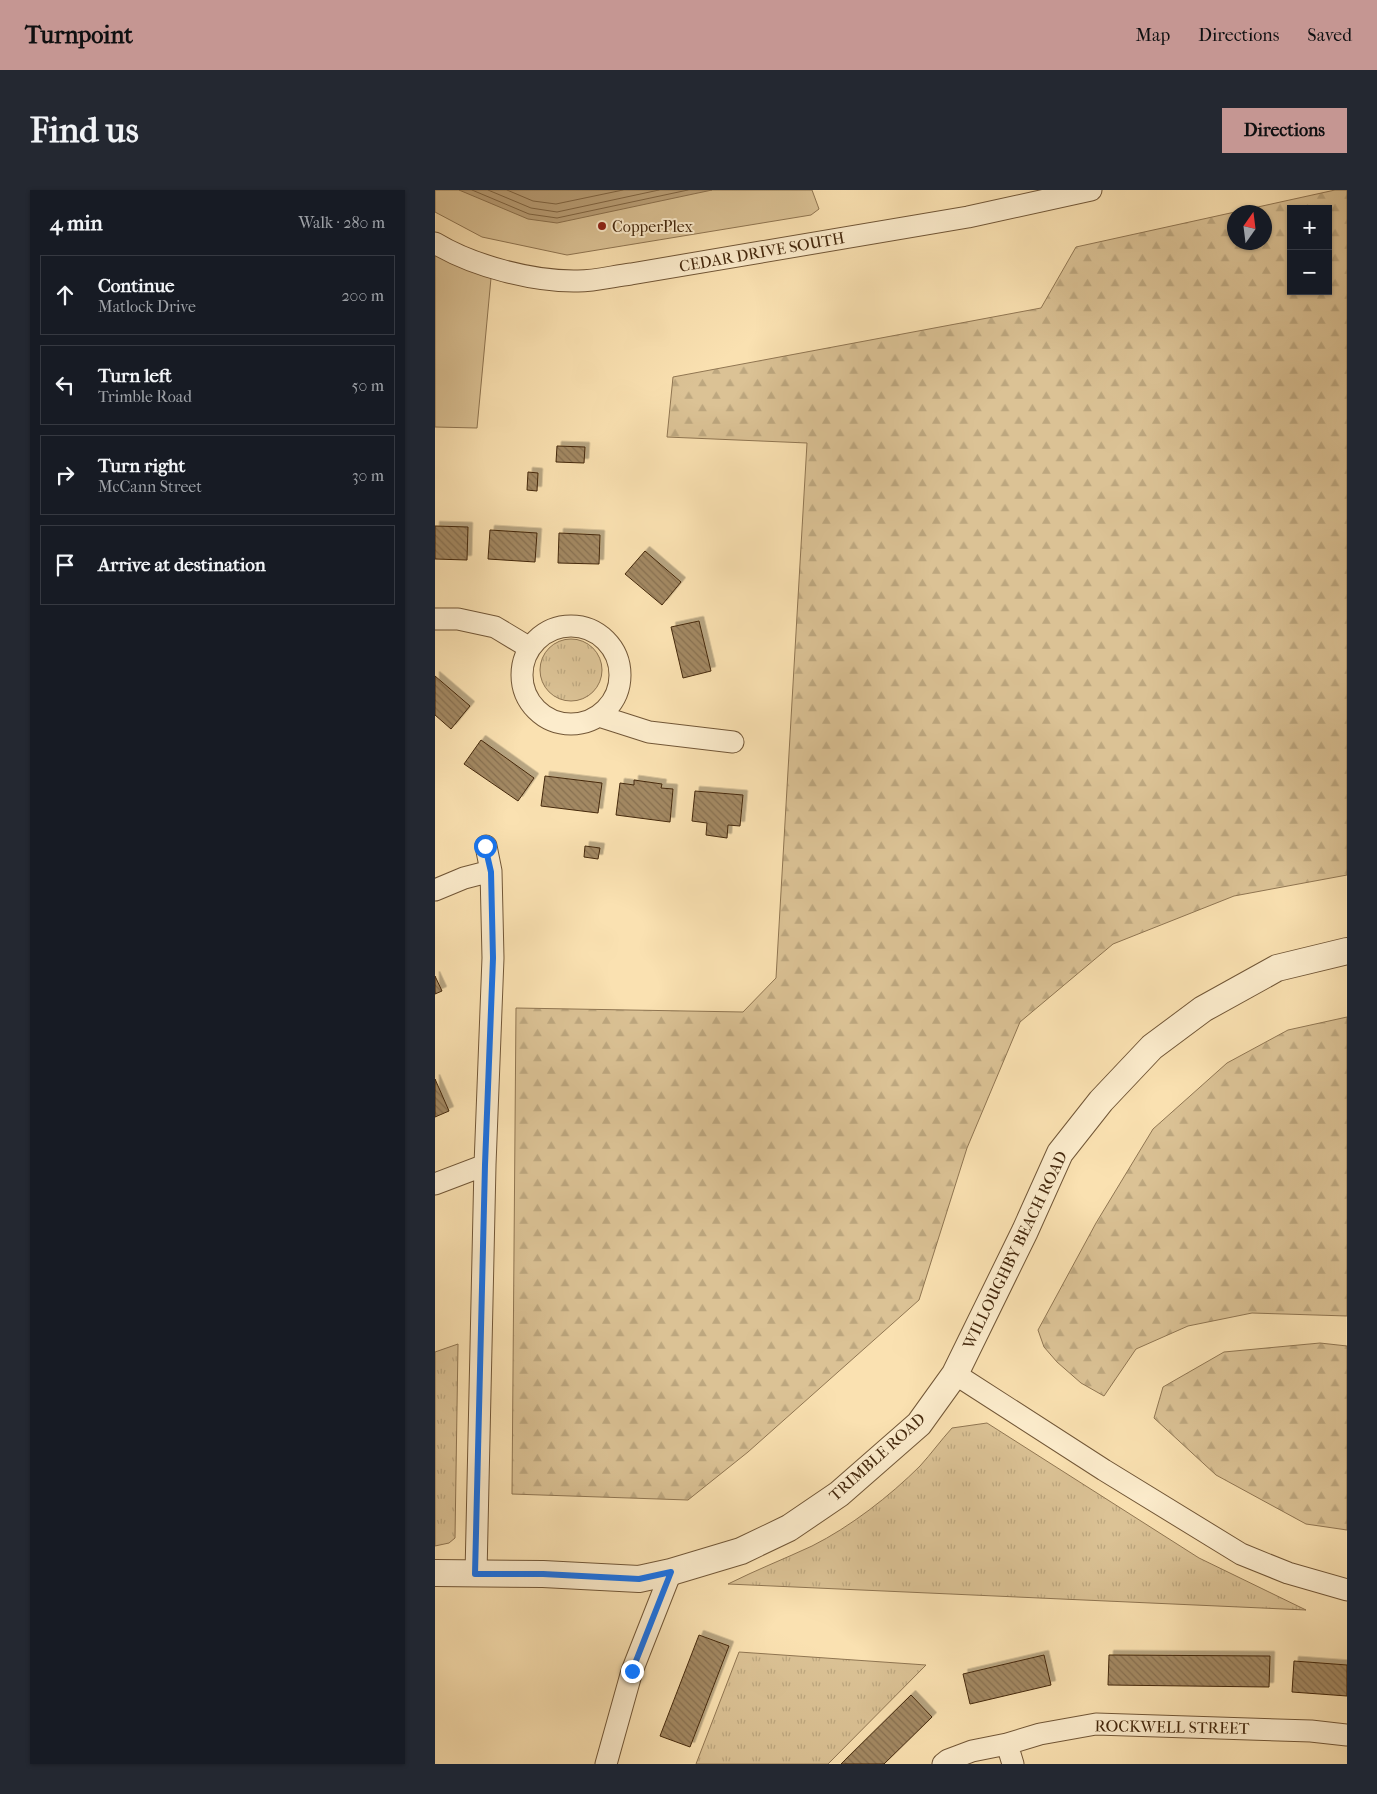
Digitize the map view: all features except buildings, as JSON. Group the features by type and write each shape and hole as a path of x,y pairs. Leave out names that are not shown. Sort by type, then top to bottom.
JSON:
{"street":[{"name":"CEDAR DRIVE SOUTH","path":"435,243 483,265 525,276 578,281 631,274 968,217 1091,190"},
{"path":"435,619 458,619 495,627 530,648"},
{"path":"561,626 581,627 599,634 612,647 620,665 620,684 613,702 599,716 581,723 562,723 544,716 530,702 523,684 523,665 530,648 544,634 561,626"},
{"path":"599,716 649,732 733,742"},
{"path":"475,1574 485,1165 493,958 491,872 485,846"},
{"path":"435,890 464,878 491,872"},
{"name":"WILLOUGHBY BEACH ROAD","path":"955,1374 1025,1231 1060,1153 1101,1101 1151,1047 1203,1009 1277,968 1347,951"},
{"path":"435,1184 485,1165"},
{"path":"955,1374 1104,1470 1241,1554 1287,1573 1347,1590"},
{"name":"TRIMBLE ROAD","path":"435,1574 543,1574 639,1579 671,1572 741,1551 789,1528 839,1494 919,1424 955,1374"},
{"path":"605,1764 632,1671 671,1572"},
{"name":"ROCKWELL STREET","path":"943,1764 972,1750 1007,1744 1040,1734 1096,1724 1311,1731 1347,1735"},
{"path":"1007,1744 1013,1764"}],"green space":[{"name":"CopperPlex","path":"435,190 812,190 819,209 811,215 567,255 482,237 435,212"},
{"path":"1335,190 1347,190 1347,875 1234,896 1113,944 1020,1022 967,1148 919,1300 748,1452 688,1500 512,1494 516,1008 743,1012 776,978 807,443 667,437 673,377 1041,308 1076,247 1227,214 1227,250 1272,250 1272,205 1267,205"},
{"path":"435,254 491,278 477,428 435,427"},
{"path":"571,639 588,644 593,648 597,653 602,670 597,687 593,692 588,696 571,701 554,696 549,692 545,687 540,670 545,653 549,648 554,644"},
{"path":"1347,1017 1347,1316 1252,1313 1188,1326 1136,1349 1104,1396 1081,1383 1057,1362 1044,1347 1038,1330 1096,1223 1153,1129 1227,1063 1288,1030"},
{"path":"1320,1343 1347,1346 1347,1530 1306,1524 1216,1475 1154,1418 1163,1387 1224,1352"},
{"path":"458,1344 455,1538 449,1543 435,1546 435,1352"},
{"path":"987,1423 1199,1558 1306,1610 728,1584 812,1546 855,1520 908,1477 952,1428"},
{"path":"739,1652 926,1665 828,1764 696,1764"}],"water":[{"path":"459,190 712,190 557,223 528,219"}],"place":[{"name":"CopperPlex","path":"602,226"}],"route":[{"path":"485,846 491,872 493,958 485,1165 475,1574 543,1574 639,1579 671,1572 632,1671"}]}
